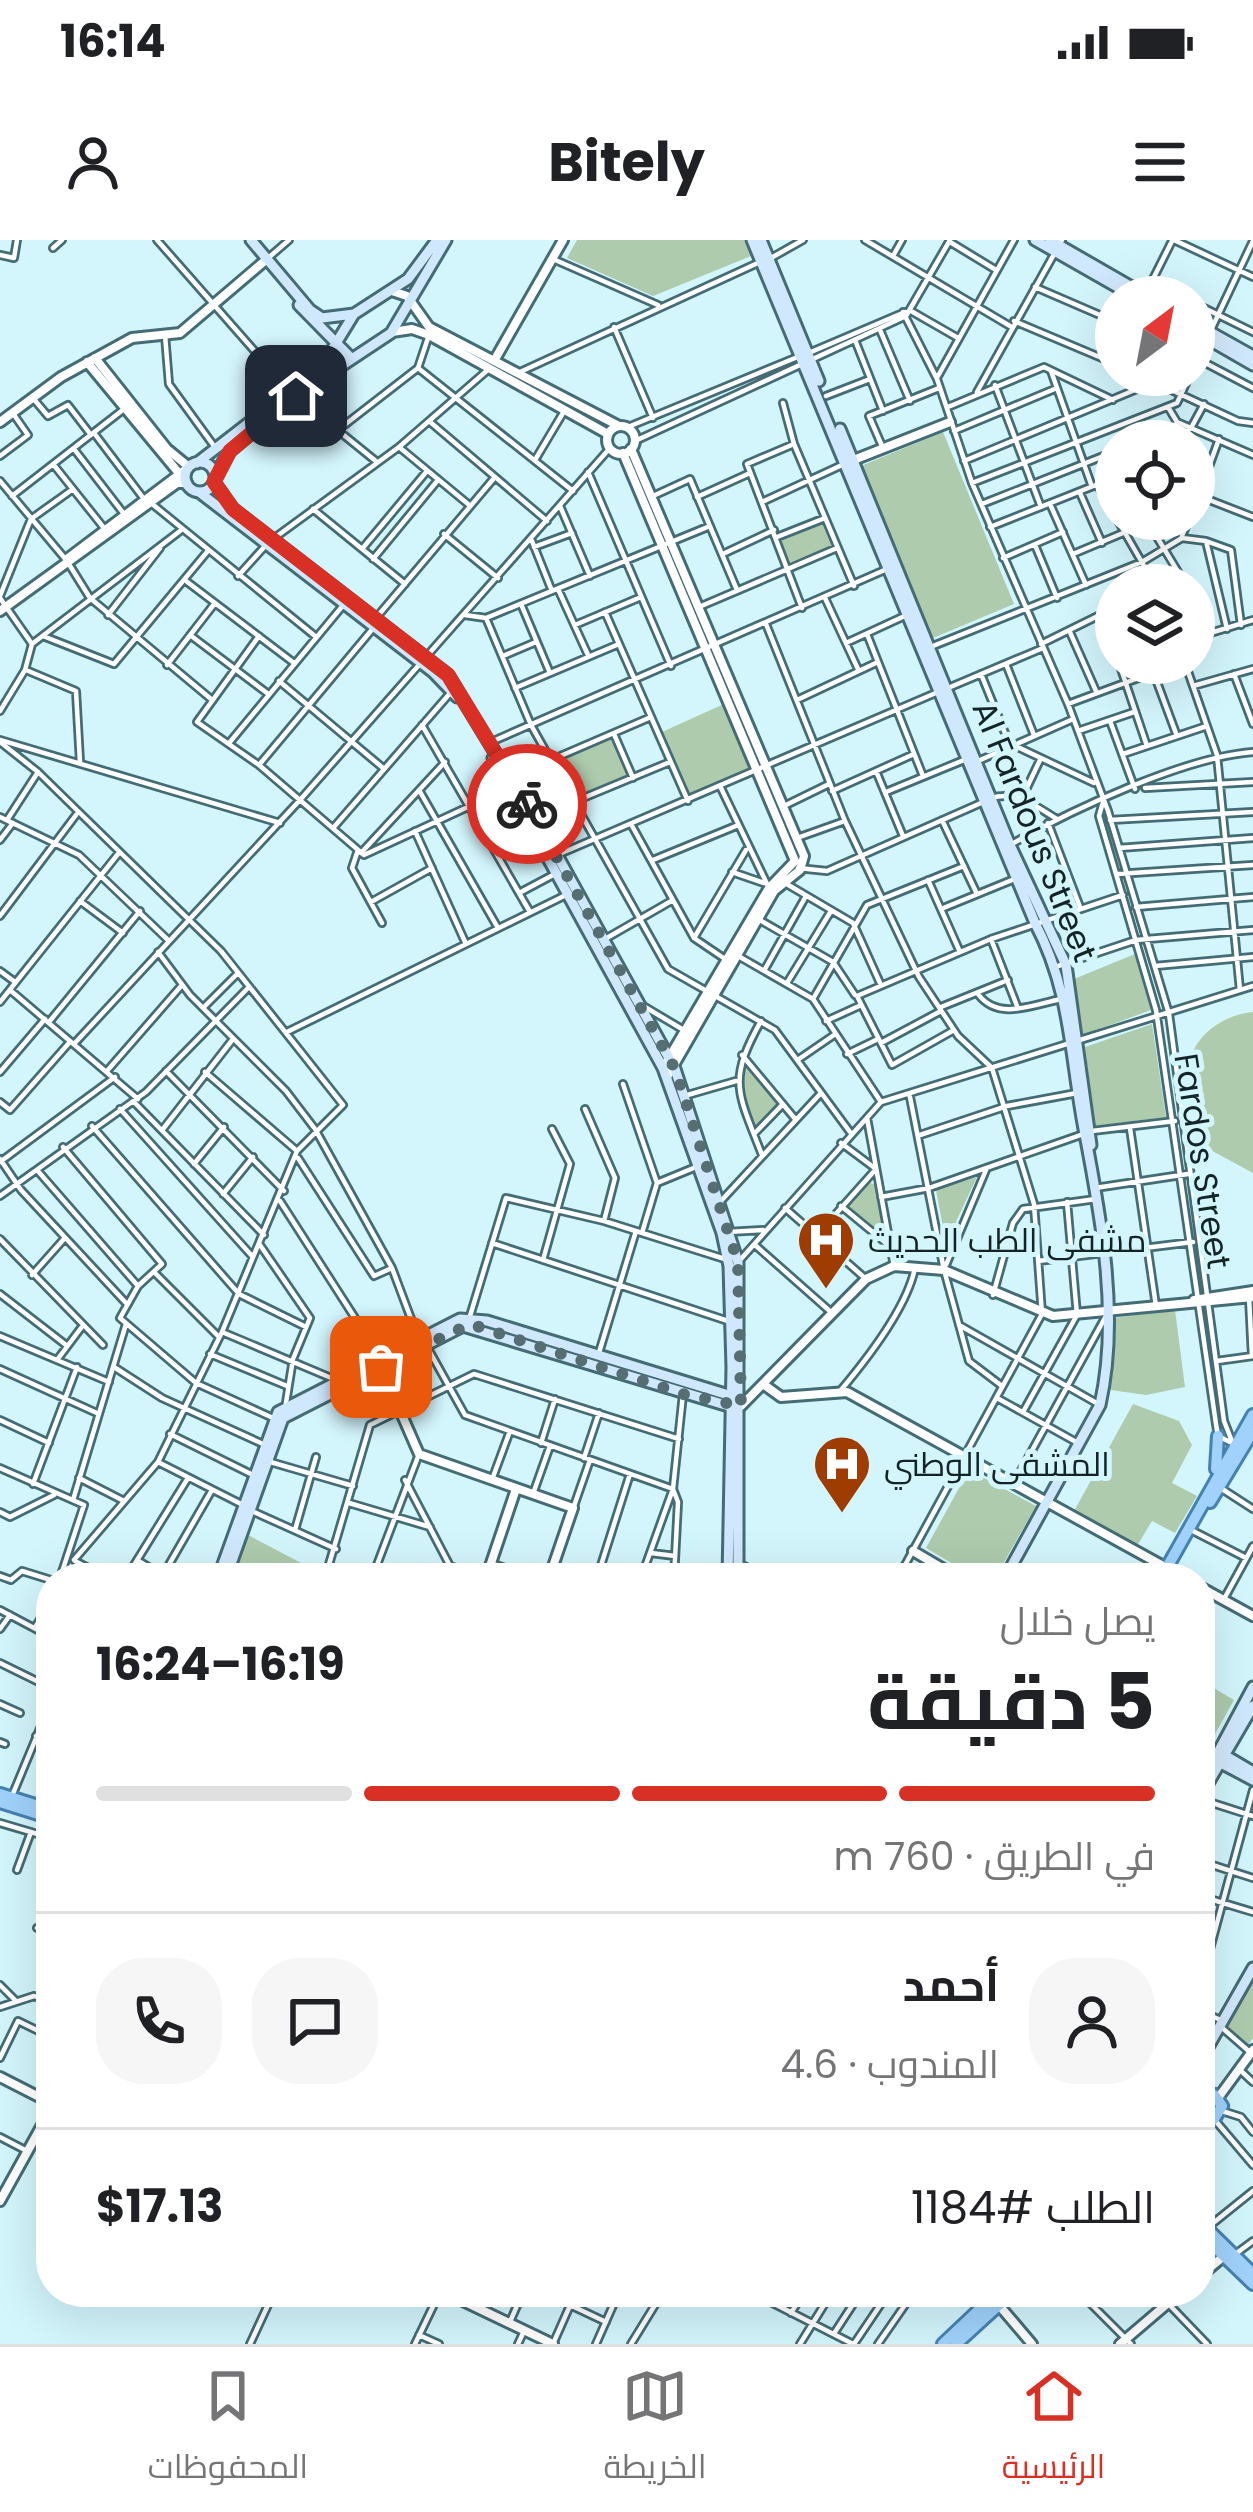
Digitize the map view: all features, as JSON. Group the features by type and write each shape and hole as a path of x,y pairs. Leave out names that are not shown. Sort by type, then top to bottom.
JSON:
{"main road":[{"path":"251,240 322,318 354,314"},
{"path":"199,492 215,479 230,451 322,366 354,314 408,279 436,240"},
{"path":"446,240 391,333 292,393 193,465 187,483 271,541 461,692 639,1004 669,1068 698,1166 727,1232"},
{"name":"Al Fardous Street","path":"752,240 765,260 850,462 1017,878 1062,965 1103,1254 1107,1375 1100,1405"},
{"name":"Al Fardous Street","path":"761,240 765,260"},
{"path":"1035,240 1056,244 1110,276"},
{"path":"281,275 313,326 349,356"},
{"path":"1215,339 1253,361"},
{"name":"Al Fardous Street","path":"806,357 850,462"},
{"path":"193,465 211,466 233,509 345,603 375,622"},
{"name":"Al Fardous Street","path":"893,566 908,614 926,648"},
{"path":"425,661 452,692 554,856 558,872 684,1096 720,1202 732,1263 740,1563"},
{"name":"Al Fardous Street","path":"988,800 1040,923"},
{"name":"Al Fardous Street","path":"1062,965 1088,1132"},
{"path":"729,1563 738,1401 732,1367 732,1263"},
{"path":"286,1410 470,1316 738,1401"},
{"path":"422,1342 470,1324 683,1394 738,1401"},
{"path":"246,1508 253,1475 274,1423 286,1410 336,1380 380,1362"},
{"path":"712,1392 732,1367"},
{"path":"1013,1563 1100,1405"},
{"path":"1242,1450 1253,1415"},
{"path":"227,1563 267,1461 274,1423"},
{"path":"1172,1563 1253,1431"},
{"path":"1217,1483 1218,1436"},
{"path":"1215,1768 1253,1688"},
{"path":"1220,1757 1253,1706"},
{"path":"1220,1757 1253,1776"},
{"path":"4,1798 36,1809"},
{"path":"1215,2034 1252,1971"},
{"path":"1215,2240 1253,2284"},
{"path":"1229,2255 1253,2274"},
{"path":"943,2344 984,2307"},
{"path":"956,2344 987,2307"}],"street":[{"path":"0,255 14,258 17,240"},
{"path":"53,248 62,240"},
{"path":"157,240 292,393 377,462"},
{"path":"0,422 32,397 132,338 180,333 289,240"},
{"path":"513,376 803,240"},
{"path":"865,240 976,307 1095,356"},
{"path":"893,256 902,240"},
{"path":"937,379 1014,240"},
{"path":"1160,240 1253,277"},
{"path":"238,576 271,541 399,446 492,364 560,241"},
{"path":"0,1102 10,1110 189,922 533,543 610,448 630,448 806,357 880,330 907,313 950,241 997,270"},
{"path":"1155,276 1172,241"},
{"path":"1215,321 1253,241"},
{"path":"977,392 1056,244"},
{"path":"552,258 658,305"},
{"path":"1035,286 1095,313"},
{"path":"388,291 401,292 429,327 608,434"},
{"path":"608,434 907,313 958,338"},
{"name":"Fardos Street","path":"907,313 948,407 990,527 1068,704 1110,820 1169,1014 1199,1241 1218,1436"},
{"path":"1215,314 1253,332"},
{"path":"614,327 653,418"},
{"path":"391,333 412,329 492,364"},
{"path":"880,330 910,401"},
{"path":"165,335 169,384 216,449"},
{"path":"338,430 418,368 429,335"},
{"path":"855,340 883,411"},
{"path":"67,561 124,514 187,483 124,409 91,360"},
{"path":"1,604 67,561 193,465 167,449 91,360"},
{"path":"948,407 1044,367 1115,401"},
{"path":"418,368 573,491"},
{"path":"1215,368 1253,388"},
{"path":"990,527 1094,486 1051,371"},
{"path":"513,376 624,427 797,868"},
{"path":"826,396 870,379"},
{"path":"995,385 1041,507"},
{"path":"883,448 869,416 939,388"},
{"path":"762,502 883,448 1057,388"},
{"path":"964,461 1125,396"},
{"path":"973,483 1168,406 1180,396"},
{"path":"1184,396 1253,422"},
{"path":"32,397 48,416 66,404 147,501 315,636"},
{"path":"783,403 794,444 854,586"},
{"path":"1195,420 1204,404"},
{"path":"1168,406 1176,420"},
{"path":"12,496 124,409"},
{"path":"536,460 566,409"},
{"path":"0,457 28,435 12,412"},
{"path":"429,421 547,521"},
{"path":"608,434 610,448"},
{"path":"1215,437 1253,455"},
{"path":"1215,449 1219,439"},
{"path":"794,444 747,464 802,608"},
{"path":"399,446 469,505"},
{"path":"74,448 124,514"},
{"path":"630,448 711,649"},
{"path":"981,504 1095,459"},
{"path":"53,464 104,528"},
{"path":"362,549 427,470"},
{"path":"588,472 671,667"},
{"path":"697,497 750,473"},
{"path":"259,765 495,477"},
{"path":"651,497 690,479 737,590"},
{"path":"373,559 438,480"},
{"path":"0,482 67,561 89,598 211,699"},
{"path":"1,604 31,519 73,489"},
{"path":"1080,492 1102,543"},
{"path":"1215,503 1253,518"},
{"path":"1050,504 1086,585"},
{"path":"560,506 590,575"},
{"path":"313,509 404,584"},
{"path":"722,554 825,518"},
{"path":"465,615 486,618 710,526"},
{"path":"0,711 25,670 32,644 180,531"},
{"path":"1004,558 1063,532"},
{"path":"533,543 572,533"},
{"path":"444,534 498,578"},
{"path":"1072,554 1108,540"},
{"path":"1130,540 1142,562"},
{"path":"1160,540 1174,564"},
{"path":"926,648 1142,562 1179,540"},
{"path":"1197,540 1232,550 1241,625"},
{"path":"1205,541 1211,564"},
{"path":"108,615 164,542"},
{"path":"533,543 588,656"},
{"path":"1035,544 1057,598"},
{"path":"698,608 837,548"},
{"path":"42,636 114,664 137,642 207,552"},
{"path":"490,742 671,667 893,566"},
{"path":"1227,629 1215,580 1234,577"},
{"path":"185,580 294,663"},
{"path":"574,625 641,597"},
{"path":"825,598 859,670"},
{"path":"167,665 215,603"},
{"path":"230,742 345,603"},
{"path":"1,604 32,644"},
{"path":"521,604 550,674"},
{"path":"605,612 688,801"},
{"path":"846,643 908,614"},
{"path":"486,618 531,725 668,969 761,1021 797,1060 850,1132"},
{"path":"554,856 1006,664 1095,618"},
{"path":"1215,632 1253,620"},
{"path":"766,624 844,820 916,969 954,1030 992,1069 1034,1204 1042,1314 907,1563"},
{"path":"1070,630 1097,693"},
{"path":"867,634 923,776"},
{"path":"190,635 268,695"},
{"path":"259,636 197,722 259,765 359,851"},
{"path":"501,657 536,642"},
{"path":"514,688 619,644"},
{"path":"796,700 878,662"},
{"path":"1006,664 1034,735"},
{"path":"1240,990 1217,755 1193,686 1253,669"},
{"path":"25,670 76,692 80,763"},
{"path":"982,674 1009,743 1097,784"},
{"path":"1234,674 1253,724"},
{"path":"279,681 355,739 383,768"},
{"path":"1068,704 1121,684"},
{"path":"1127,684 1147,746"},
{"path":"1158,684 1178,736"},
{"path":"333,828 452,692"},
{"path":"1078,731 1134,712"},
{"path":"550,760 651,717"},
{"path":"886,792 1073,719"},
{"path":"1110,721 1136,789"},
{"path":"422,725 530,913"},
{"path":"1123,754 1208,726"},
{"path":"614,733 634,778"},
{"path":"0,741 280,823"},
{"path":"0,741 38,772 238,973 343,1106 315,1130 297,1155 221,1335 158,1462 70,1559"},
{"path":"1010,844 1057,819 1217,755 1253,752"},
{"path":"783,806 914,754"},
{"path":"1022,798 1041,760"},
{"path":"382,923 352,868 359,851 445,762"},
{"path":"576,801 671,762"},
{"path":"669,1068 769,887 797,868 804,856 762,770"},
{"path":"0,840 7,820 38,772"},
{"path":"876,772 903,836"},
{"path":"1136,789 1253,782"},
{"path":"359,851 510,788"},
{"path":"721,788 746,849 769,887"},
{"path":"419,790 498,928"},
{"path":"797,868 827,871 1005,794 1022,798 1057,819"},
{"name":"Fardos Street","path":"1103,802 1100,816 1157,1017 1190,1242 1216,1361 1242,1450"},
{"path":"1110,820 1253,812"},
{"path":"0,916 76,814"},
{"path":"7,820 56,843 102,873 169,941"},
{"path":"796,838 844,820"},
{"path":"942,820 977,894"},
{"path":"1048,823 1080,909"},
{"path":"631,824 694,938 764,970 813,1000 881,1102"},
{"path":"651,861 736,826"},
{"path":"497,850 534,830"},
{"path":"416,831 466,944"},
{"path":"1119,848 1253,838"},
{"path":"694,938 746,849"},
{"path":"0,1002 118,854"},
{"path":"813,1000 867,905 964,866"},
{"path":"1117,874 1253,866"},
{"path":"371,902 432,868"},
{"path":"520,893 558,872"},
{"path":"732,872 769,887"},
{"path":"941,909 1017,878"},
{"path":"781,880 853,923 880,982"},
{"path":"928,880 960,952"},
{"path":"731,956 758,919 769,887"},
{"path":"287,1032 570,893"},
{"path":"856,997 880,982 991,939 1124,895"},
{"path":"764,970 806,896"},
{"path":"1136,907 1253,897"},
{"path":"604,940 673,900"},
{"path":"80,901 123,933"},
{"path":"0,1072 140,911"},
{"path":"788,983 831,911"},
{"path":"758,919 833,962 892,1065 954,1030"},
{"path":"1062,965 1136,940 1253,930"},
{"path":"991,939 1018,1008"},
{"path":"158,952 182,985 315,1130 392,1268 422,1342 465,1415 673,1490"},
{"path":"1155,966 1253,957"},
{"path":"0,971 16,982"},
{"path":"203,1008 238,973"},
{"path":"847,1054 1008,980"},
{"path":"107,1071 182,985"},
{"path":"470,1316 506,1198 604,1220 732,1263 754,1245 881,1102 910,1097 1253,986"},
{"path":"0,1196 92,1126 136,1100 249,987"},
{"path":"10,990 115,1077 161,1131 265,1235"},
{"path":"978,994 996,1009 1064,998"},
{"path":"639,1004 689,1033"},
{"path":"826,1021 861,1006"},
{"path":"761,1021 742,1055 736,1081 763,1156"},
{"path":"797,1060 834,1035"},
{"path":"161,1131 233,1039"},
{"path":"742,1055 796,1120"},
{"path":"166,1071 285,1191"},
{"path":"206,1072 297,1155 374,1276 392,1268"},
{"path":"115,1077 1,1161 126,1303"},
{"path":"684,1096 736,1081"},
{"path":"598,1356 657,1184 623,1084"},
{"path":"720,1202 821,1093"},
{"path":"920,1136 1007,1106 1079,1093"},
{"path":"910,1097 944,1270 969,1361 1003,1388"},
{"path":"754,1134 783,1104"},
{"path":"120,1109 255,1258"},
{"path":"585,1109 615,1178 604,1220"},
{"path":"867,1116 895,1266"},
{"path":"881,1197 929,1188 1088,1132 1180,1119"},
{"path":"92,1126 239,1294 306,1328"},
{"path":"194,1164 224,1127"},
{"path":"1130,1127 1156,1306"},
{"path":"543,1260 570,1164 552,1129"},
{"path":"841,1143 876,1169"},
{"path":"63,1147 162,1264 138,1286 120,1318 196,1383 274,1423"},
{"path":"223,1194 253,1157"},
{"path":"657,1184 698,1166"},
{"path":"818,1234 876,1169"},
{"path":"944,1270 987,1169"},
{"path":"37,1170 138,1286"},
{"path":"993,1295 1013,1223 1034,1204 1066,1202 1189,1174"},
{"path":"280,1201 380,1362 419,1454 573,1508"},
{"path":"1023,1412 1077,1315 1066,1202"},
{"path":"842,1206 892,1248"},
{"path":"785,1208 866,1279"},
{"path":"727,1232 768,1228"},
{"path":"32,1274 65,1238"},
{"path":"0,1239 81,1328 103,1345"},
{"path":"1037,1261 1199,1241"},
{"path":"492,1243 731,1322"},
{"path":"260,1245 310,1318 293,1359 286,1410"},
{"path":"754,1245 832,1313"},
{"path":"738,1401 763,1384 866,1279 895,1266 944,1270 1042,1314 1077,1315 1252,1295 1252,1356 1216,1361"},
{"path":"841,1390 868,1358 912,1285 916,1268"},
{"path":"154,1272 221,1335 293,1359 336,1380"},
{"path":"0,1294 67,1345"},
{"path":"1013,1484 1107,1312"},
{"path":"73,1500 127,1324"},
{"path":"959,1324 1100,1405"},
{"path":"57,1360 81,1328"},
{"path":"0,1336 109,1382"},
{"path":"210,1354 287,1386"},
{"path":"33,1484 77,1367"},
{"path":"114,1367 184,1408 264,1445"},
{"path":"0,1369 99,1414"},
{"path":"331,1563 370,1425 473,1374 679,1439"},
{"path":"763,1384 781,1397 841,1390 1149,1563"},
{"path":"675,1563 673,1490 683,1394"},
{"path":"997,1398 1079,1443"},
{"path":"541,1443 556,1400"},
{"path":"554,1563 598,1413"},
{"path":"0,1420 49,1443"},
{"path":"492,1480 510,1431"},
{"path":"170,1434 253,1475"},
{"path":"1218,1436 1242,1450"},
{"path":"533,1495 550,1446"},
{"path":"377,1563 419,1454"},
{"path":"295,1530 316,1457"},
{"path":"267,1461 353,1486"},
{"path":"158,1462 336,1549"},
{"path":"0,1468 84,1505 68,1563"},
{"path":"602,1563 630,1474"},
{"path":"79,1478 122,1500"},
{"path":"135,1563 188,1478"},
{"path":"406,1480 448,1563"},
{"path":"1217,1483 1253,1509"},
{"path":"492,1563 516,1489"},
{"path":"173,1563 212,1490"},
{"path":"646,1563 673,1490"},
{"path":"0,1511 10,1516 54,1495"},
{"path":"348,1503 430,1527"},
{"path":"1190,1530 1246,1558"},
{"path":"657,1531 676,1535"},
{"path":"1223,1600 1253,1546"},
{"path":"914,1551 934,1563"},
{"path":"650,1553 675,1556"},
{"path":"70,1559 78,1563"},
{"path":"137,1560 142,1563"},
{"path":"0,1576 11,1580 22,1571 36,1575"},
{"path":"1215,1595 1253,1616"},
{"path":"0,1610 35,1626"},
{"path":"0,1629 10,1615"},
{"path":"0,1664 36,1681"},
{"path":"0,1704 20,1713"},
{"path":"4,1798 36,1736"},
{"path":"1215,1925 1228,1870 1250,1815 1253,1790"},
{"path":"1215,1800 1250,1815"},
{"path":"0,1823 36,1834"},
{"path":"17,1870 31,1832"},
{"path":"1215,1866 1253,1878"},
{"path":"1215,1900 1253,1912"},
{"path":"0,1985 16,2001"},
{"path":"0,2007 36,2001"},
{"path":"1215,2020 1252,2052 1215,2107"},
{"path":"0,2058 18,2021 36,2030"},
{"path":"1240,2070 1253,2082"},
{"path":"0,2077 36,2097"},
{"path":"1215,2114 1241,2117 1253,2132"},
{"path":"1215,2120 1253,2165"},
{"path":"1,2196 36,2135"},
{"path":"0,2137 27,2152"},
{"path":"1215,2218 1253,2191"},
{"path":"1215,2265 1253,2241"},
{"path":"250,2344 267,2307"},
{"path":"415,2344 434,2307"},
{"path":"473,2307 553,2344 569,2307"},
{"path":"508,2324 516,2307"},
{"path":"574,2307 606,2322"},
{"path":"596,2344 613,2307"},
{"path":"631,2344 654,2307"},
{"path":"780,2307 853,2344 879,2307"},
{"path":"791,2313 795,2307"},
{"path":"800,2344 823,2307"},
{"path":"833,2335 851,2307"},
{"path":"878,2344 904,2307"},
{"path":"1004,2307 1032,2344"},
{"path":"1094,2307 1126,2342 1165,2307"},
{"path":"1173,2307 1207,2344"},
{"path":"518,2344 524,2331"},
{"path":"419,2335 439,2344"}],"green space":[{"path":"577,240 744,240 751,256 653,296 567,258"},
{"path":"943,432 1014,604 933,638 861,466"},
{"path":"822,524 832,546 788,563 781,541"},
{"path":"724,704 752,768 689,795 662,732"},
{"path":"612,738 628,775 577,796 556,761"},
{"path":"1135,954 1151,1010 1083,1035 1074,979"},
{"path":"1253,1012 1253,1173 1205,1147 1191,1060 1198,1043 1213,1028"},
{"path":"1152,1024 1166,1117 1095,1126 1085,1047"},
{"path":"746,1066 777,1105 755,1128 741,1081"},
{"path":"977,1177 946,1243 936,1190"},
{"path":"869,1182 875,1185 885,1240 846,1207"},
{"path":"1175,1310 1185,1387 1146,1395 1111,1390 1113,1318"},
{"path":"1133,1404 1179,1421 1192,1445 1172,1483 1197,1496 1175,1533 1152,1521 1137,1546 1073,1513"},
{"path":"969,1470 1036,1506 1004,1563 952,1563 926,1548"},
{"path":"246,1534 301,1563 236,1563"},
{"path":"1215,1689 1234,1700 1215,1734"},
{"path":"1253,1980 1253,2038 1247,2046 1225,2028"}],"way so far":[{"path":"381,1367 470,1324 683,1394 741,1406 738,1262 675,1069 527,804"}],"place":[{"name":"مشفى الطب الحديث","path":"826,1291"},
{"name":"المشفى الوطني","path":"842,1515"}],"route":[{"path":"296,396 230,451 214,482 233,509 448,675 527,804"}]}
